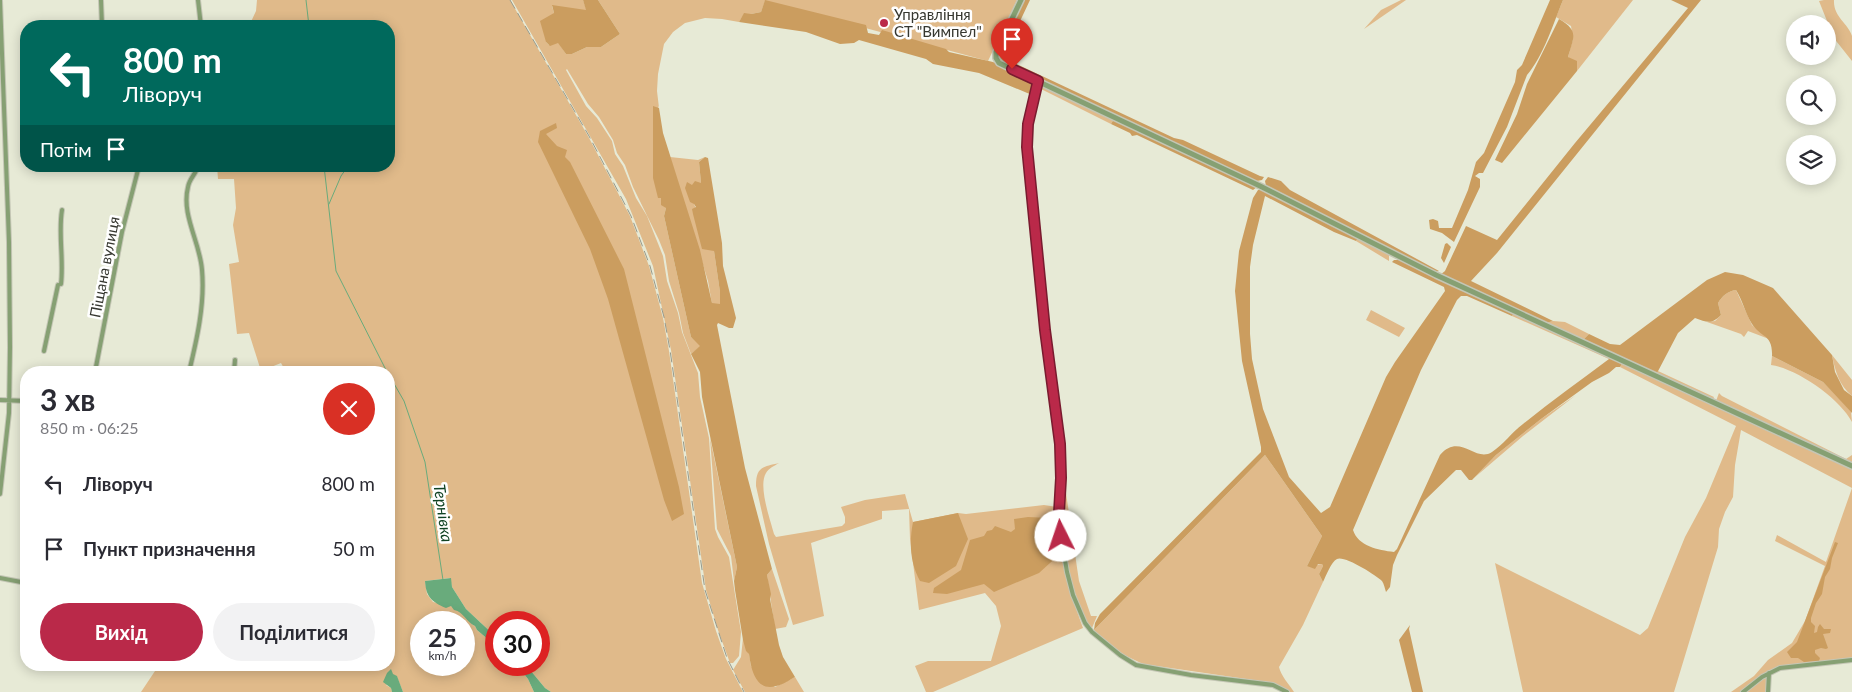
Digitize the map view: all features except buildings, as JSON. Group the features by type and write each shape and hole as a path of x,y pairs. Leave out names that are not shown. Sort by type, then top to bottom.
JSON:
{"street":[{"path":"0,0 8,242 10,400 0,494"},
{"path":"101,0 102,20"},
{"path":"198,0 200,20"},
{"path":"1021,0 996,52 996,58 999,62 1260,186 1436,275 1852,466"},
{"path":"1038,81 1028,124 1027,147 1045,330 1060,444 1059,513 1061,536 1073,595 1085,623 1092,632 1120,655 1136,665 1191,675 1274,684 1287,692"},
{"name":"Піщана вулиця","path":"96,366 120,240 137,172"},
{"path":"190,366 200,322 202,269 190,225 187,196 188,185 195,172"},
{"path":"44,351 59,284 62,261 60,226 62,210"},
{"path":"234,366 235,360"},
{"path":"0,400 20,401"},
{"path":"0,578 20,582"},
{"path":"1743,692 1769,673 1787,667 1852,660"},
{"path":"1768,692 1769,673"}],"shaded area":[{"path":"257,0 510,0 588,136 630,216 649,266 663,318 669,351 702,583 726,659 743,692 551,692 535,676 550,676 550,611 485,611 485,627 475,617 475,611 466,609 452,587 450,578 425,581 427,594 433,602 451,606 461,611 410,611 410,676 475,676 475,626 485,637 485,676 526,676 534,692 403,692 397,677 386,685 391,688 392,692 141,692 155,671 395,671 395,366 283,366 281,363 274,366 259,366 249,333 237,334 229,264 239,262 233,225 236,208 234,179 218,179 217,172 395,172 395,20 252,20 256,11"},
{"path":"512,0 583,0 587,11 552,6 554,13 546,42 549,45 558,42 566,54 572,54 587,47 601,47 620,34 598,0 1017,0 988,61 765,1 761,12 744,14 739,22 705,18 685,23 673,32 664,44 658,74 661,198 666,208 664,216 691,337 701,346 691,354 683,333 679,313 669,281 665,255 659,240 633,187 625,165 617,153 613,140 566,70 586,106 597,118 612,141 615,154 623,166 636,198 647,216 663,256 667,281 678,313 682,332 698,373 700,397 709,438 715,529 729,557 741,632 739,656 733,663 730,663 706,590 671,350 653,266 626,199"},
{"path":"583,0 598,0 620,34 601,47 587,47 572,54 566,54 558,43 550,46 546,42 540,21 554,13 552,5 586,10"},
{"path":"765,0 866,25 868,33 879,35 882,30 946,49 949,52 993,62 1031,83 1034,89 1032,95 979,73 933,64 926,59 859,40 854,43 840,44 806,32 739,22 744,13 761,12"},
{"path":"1024,0 1030,0 1006,51 1006,57 1010,61 1174,138 1183,140 1264,177 1262,180 1257,181 1004,62 1000,58 1001,47"},
{"path":"1401,0 1406,0 1364,29 1381,10"},
{"path":"1550,0 1563,0 1543,49 1527,75 1507,127 1483,173 1475,176 1480,179 1480,187 1454,242 1442,233 1430,229 1429,220 1438,221 1439,228 1452,228 1468,190 1476,162 1484,153 1515,82 1517,70 1522,65"},
{"path":"1563,0 1633,0 1577,71 1576,66 1568,57 1573,39 1571,26 1556,17"},
{"path":"1671,0 1701,0 1497,253 1471,281 1553,321 1546,323 1440,275 1445,271 1466,226 1497,240 1688,8"},
{"path":"1834,0 1834,6 1838,15 1852,36 1852,61 1836,41 1836,15 1825,15 1819,1"},
{"path":"1559,19 1570,27 1572,31 1573,39 1568,57 1577,61 1577,71 1502,163 1495,160 1517,114 1527,84"},
{"path":"1043,85 1114,119 1111,124 1041,89 1032,125 1031,141 1042,275 1061,414 1066,493 1079,581 1091,616 1097,616 1092,628 1088,626 1070,582 1063,536 1061,513 1062,443 1041,276 1028,147 1030,124 1040,86"},
{"path":"653,106 659,108 663,133 700,250 712,303 720,304 714,251 702,249 692,209 696,207 690,202 685,188 687,182 692,185 695,181 701,183 699,162 705,157 708,158 722,243 723,266 736,318 733,328 718,323 717,325 745,468 772,569 767,575 779,645 783,657 795,677 784,684 769,687 759,682 753,672 749,654 746,651 743,640 734,581 737,567 702,397 700,372 691,354 700,346 691,337 664,216 666,208 661,205 661,198 658,198 653,178"},
{"path":"1114,119 1257,187 1253,190 1137,135 1132,136 1130,133 1111,124"},
{"path":"556,123 557,128 546,134 557,146 567,150 565,157 570,162 624,269 679,487 684,514 672,521 664,500 608,299 590,249 538,142 540,131"},
{"path":"670,157 698,160 705,157 699,162 701,183 694,204 714,251 720,304 712,304 708,281"},
{"path":"1268,177 1281,181 1290,190 1439,271 1435,272 1266,186 1265,181"},
{"path":"1258,190 1263,190 1358,238 1356,241 1334,232 1265,196 1253,245 1250,267 1252,359 1263,409 1289,477 1321,513 1330,507 1386,377 1445,291 1444,287 1392,262 1400,260 1514,313 1512,316 1467,296 1461,296 1457,300 1421,370 1353,530 1359,540 1369,546 1394,552 1397,549 1440,455 1447,449 1454,446 1480,454 1492,452 1519,427 1609,359 1612,357 1623,362 1620,367 1616,367 1592,382 1541,419 1496,455 1472,480 1469,480 1461,470 1456,470 1424,501 1397,555 1393,565 1390,587 1386,592 1383,582 1379,578 1346,560 1337,559 1323,582 1319,574 1323,566 1322,564 1318,564 1315,569 1307,566 1322,536 1265,455 1094,630 1095,623 1100,614 1261,452 1242,361 1235,291 1239,251 1253,198"},
{"path":"1358,238 1389,254 1389,261 1356,241"},
{"path":"1447,243 1451,247 1444,263 1441,258"},
{"path":"1725,272 1743,275 1773,288 1832,355 1835,372 1844,390 1852,396 1852,413 1823,382 1772,356 1771,344 1752,324 1736,290 1723,296 1718,303 1721,315 1718,318 1709,322 1695,318 1678,333 1656,375 1583,340 1589,334 1610,344 1620,345 1707,280"},
{"path":"1736,290 1752,325 1769,339 1748,331 1744,337 1741,334 1707,322 1715,321 1721,315 1718,303 1721,298 1730,291"},
{"path":"1371,310 1405,328 1399,337 1366,320"},
{"path":"1514,313 1612,357 1609,359 1512,316"},
{"path":"1553,321 1565,322 1589,334 1583,340 1546,323"},
{"path":"1832,355 1852,380 1852,396 1838,377"},
{"path":"1772,356 1823,382 1851,411 1852,422 1838,404 1817,386 1793,372 1771,365"},
{"path":"1623,362 1852,468 1852,488 1741,430 1735,465 1733,497 1719,529 1718,547 1674,692 1523,692 1495,563 1640,635 1648,628 1685,537 1706,498 1736,426 1620,367"},
{"path":"1658,371 1714,397 1713,399 1656,375"},
{"path":"1719,393 1846,459 1852,455 1852,464 1716,401"},
{"path":"1576,395 1523,436 1474,478 1496,455 1541,419"},
{"path":"710,438 737,567 734,581 731,556 717,529"},
{"path":"1265,455 1322,536 1307,566 1322,564 1323,566 1319,574 1323,582 1303,625 1279,667 1283,677 1294,692 1289,692 1274,683 1143,664 1122,654 1096,633 1094,630"},
{"path":"779,463 770,468 766,473 763,486 768,512 776,537 842,526 845,523 845,517 841,507 865,500 905,494 913,522 958,513 966,514 1044,505 1057,507 1061,553 1068,584 1083,628 933,692 926,692 915,666 928,661 991,661 1001,626 996,606 985,593 919,610 910,539 909,509 882,511 882,519 811,543 824,616 793,625 769,544 756,486 757,475 761,469"},
{"path":"1852,488 1852,658 1779,667 1771,671 1771,692 1731,692 1754,676 1768,660 1792,643 1805,621 1825,566 1775,541 1777,535 1826,562"},
{"path":"958,513 968,539 956,566 929,583 920,581 914,567 911,552 913,522"},
{"path":"1028,517 1050,518 1051,527 1059,534 1061,553 1039,573 994,592 984,584 947,594 933,593 934,588 961,570 970,540 984,536 987,531 992,530 995,526 1011,532 1015,529 1014,519"},
{"path":"1835,542 1838,543 1830,569 1825,577 1822,594 1816,603 1811,618 1811,622 1815,626 1814,633 1817,632 1820,624 1824,629 1831,629 1830,633 1823,634 1828,648 1815,650 1815,653 1820,658 1819,661 1804,662 1798,658 1791,658 1787,652 1797,642"},
{"path":"772,569 789,619 786,627 775,629 767,575"},
{"path":"451,578 452,587 468,611 457,611 451,606 446,608 437,604 428,595 425,581"},
{"path":"475,617 485,627 485,637 477,630"},
{"path":"1410,625 1409,629 1423,692 1412,692 1399,640"},
{"path":"743,638 751,666 775,687 795,677 804,692 745,692 733,670 741,657"},
{"path":"392,671 397,676 403,692 392,692 391,688 383,682 387,673"},
{"path":"526,676 535,676 551,692 534,692"}],"waterway":[{"name":"Тернівка","path":"306,0 308,20"},
{"name":"Тернівка","path":"325,172 336,271 384,366"},
{"path":"329,204 344,172"},
{"name":"Тернівка","path":"395,385 404,401 425,462 443,580"}],"railway":[{"path":"510,0 589,136 631,216 650,266 664,317 670,350 705,590 727,658 744,692"}],"place":[{"name":"Управління СТ \"Вимпел\"","path":"884,23"}],"route":[{"path":"1012,69 1038,81 1028,124 1027,147 1047,348 1060,444 1059,513 1061,536"}]}
